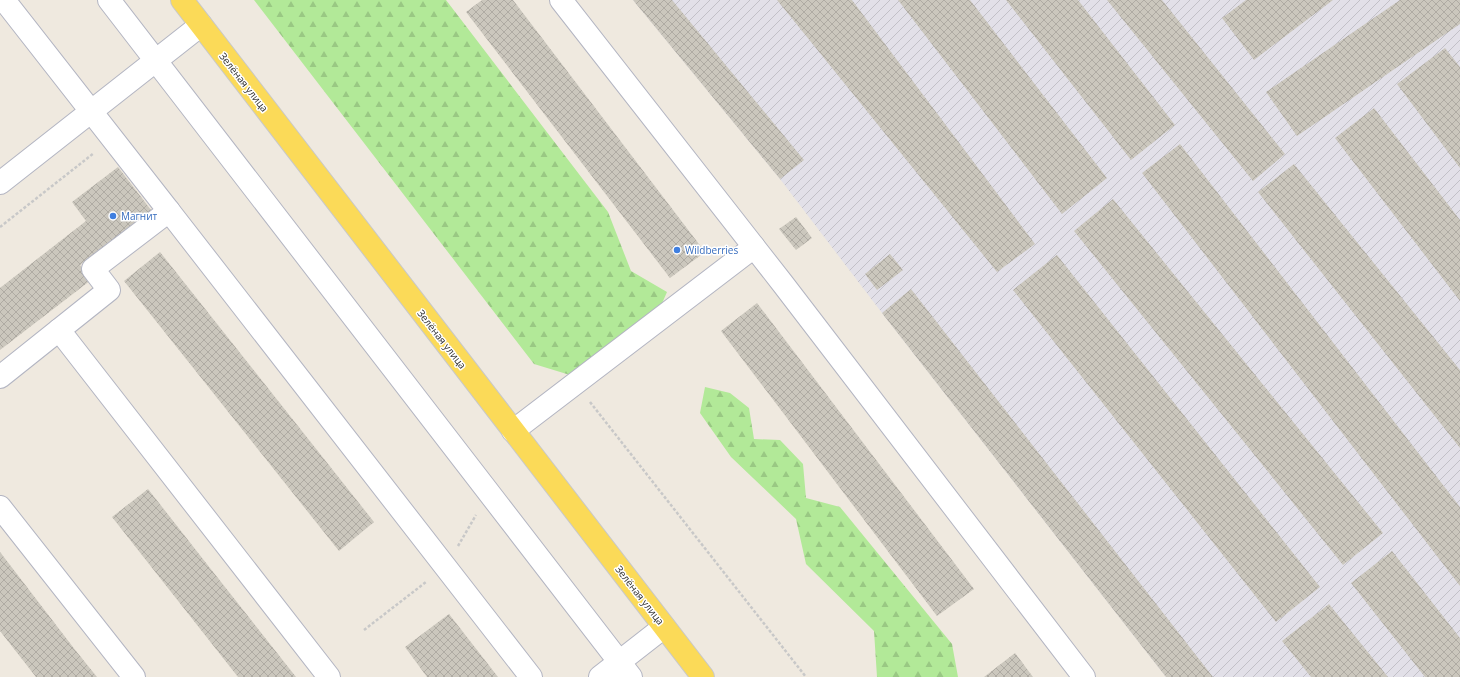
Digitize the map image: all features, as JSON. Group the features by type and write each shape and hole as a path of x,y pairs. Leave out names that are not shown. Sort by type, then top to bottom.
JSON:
{"main road":[{"name":"Зелёная улица","path":"182,0 703,677"}],"lane":[{"path":"4,0 531,677"},
{"path":"109,0 626,669"},
{"path":"561,0 754,247 1084,677"},
{"path":"2,179 92,112 201,25"},
{"path":"0,377 109,290 93,269 169,211"},
{"path":"513,431 754,247"},
{"path":"58,330 329,677"},
{"path":"0,507 134,677"},
{"path":"600,677 626,669 664,627"}],"path":[{"path":"0,227 112,139"},
{"path":"576,384 806,677"}],"shaded area":[{"path":"633,0 1460,0 1460,677 1166,677 882,313 780,179"}],"green space":[{"path":"254,0 446,0 608,212 631,271 667,292 660,308 570,375 534,364"},
{"path":"705,387 730,393 749,408 754,439 780,440 803,464 806,498 840,507 952,644 958,677 877,677 874,631 806,564 796,519 731,457 700,413"}],"building":[{"path":"482,0 513,0 705,252 670,278 466,12"},
{"path":"633,0 672,0 804,160 780,179"},
{"path":"777,0 852,0 1035,244 997,272"},
{"path":"898,0 970,0 1107,178 1062,214"},
{"path":"1006,0 1078,0 1175,125 1131,160"},
{"path":"1107,0 1162,0 1285,154 1253,181"},
{"path":"1246,0 1333,0 1254,60 1222,18"},
{"path":"1400,0 1460,0 1460,24 1297,136 1266,92"},
{"path":"1445,48 1460,67 1460,168 1397,84"},
{"path":"1374,108 1460,220 1460,301 1335,138"},
{"path":"1180,144 1460,507 1460,586 1142,173"},
{"path":"1294,164 1460,370 1460,448 1258,192"},
{"path":"118,167 151,210 80,265 91,280 0,350 0,288 86,221 72,202"},
{"path":"1113,199 1383,533 1343,565 1074,231"},
{"path":"796,217 812,238 796,250 779,229"},
{"path":"160,252 374,522 339,551 124,281"},
{"path":"890,254 903,270 877,290 865,274"},
{"path":"1057,255 1320,587 1276,622 1013,290"},
{"path":"911,289 1213,677 1166,677 882,313"},
{"path":"757,303 974,589 937,616 721,331"},
{"path":"148,489 296,677 238,677 112,517"},
{"path":"1392,551 1460,638 1460,677 1425,677 1351,583"},
{"path":"0,552 97,677 36,677 0,631"},
{"path":"1329,604 1388,677 1311,677 1282,641"},
{"path":"449,614 498,677 427,677 405,647"},
{"path":"1015,653 1033,677 984,677"}],"place":[{"name":"Магнит","path":"113,216"},
{"name":"Wildberries","path":"677,250"}]}
